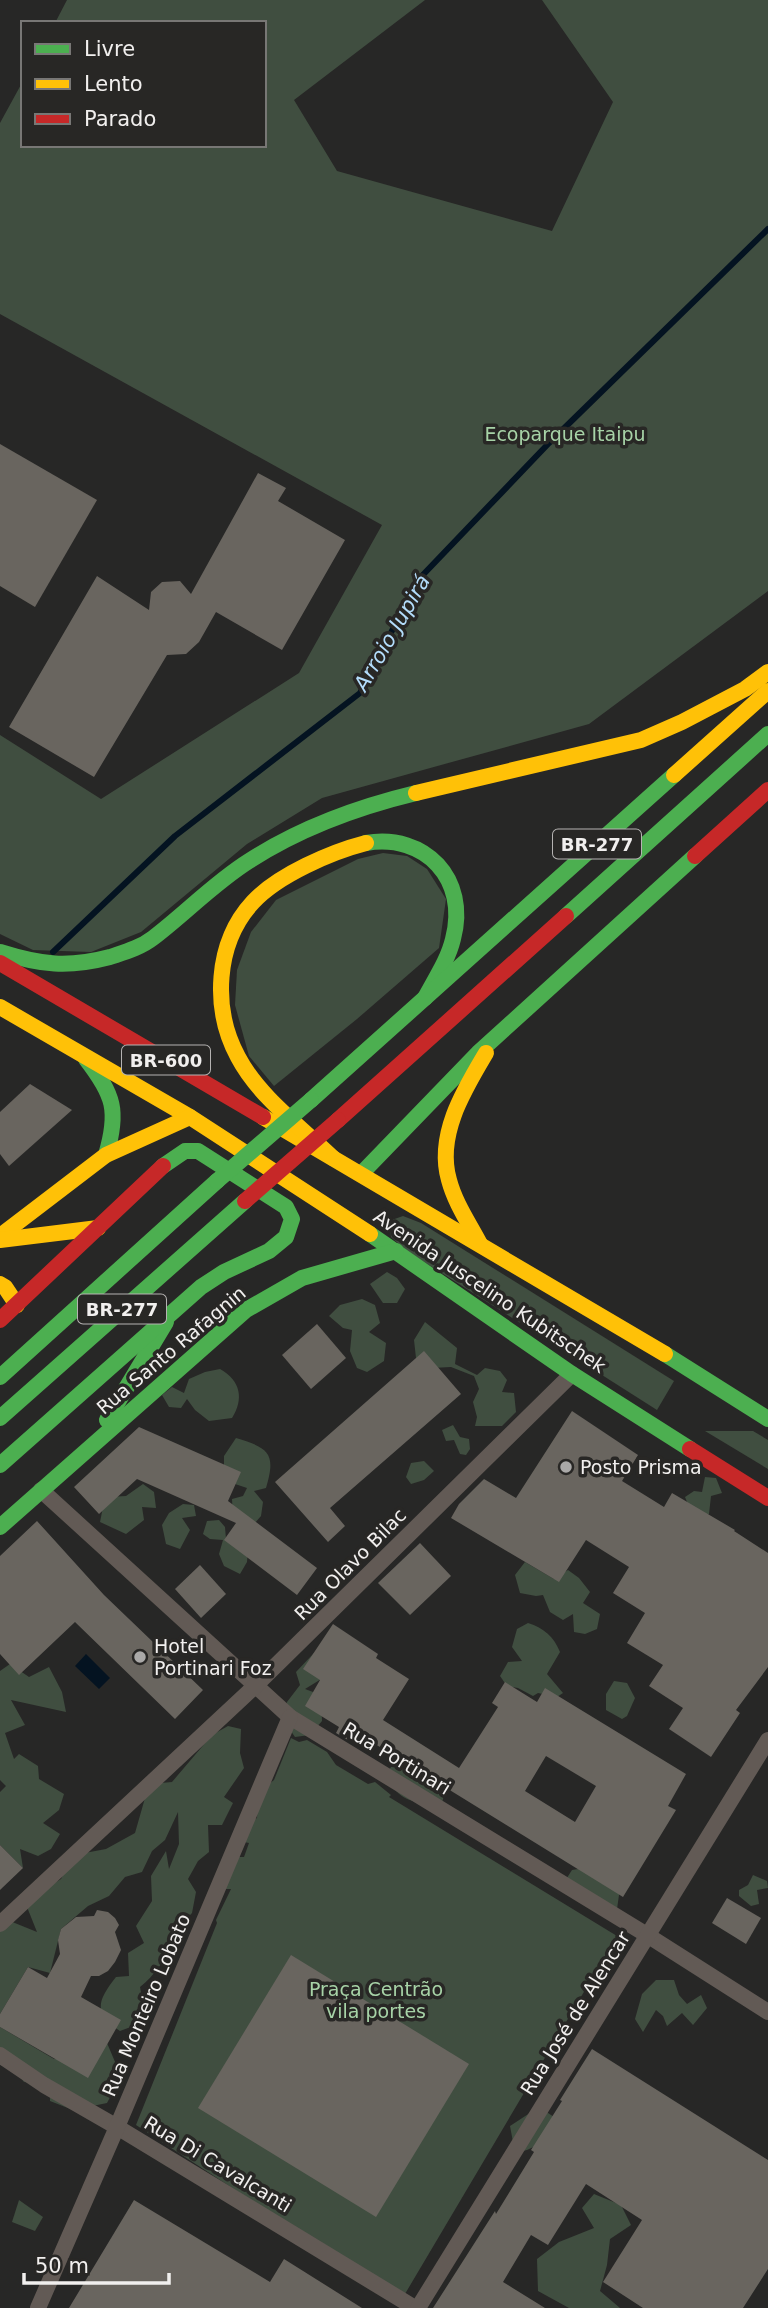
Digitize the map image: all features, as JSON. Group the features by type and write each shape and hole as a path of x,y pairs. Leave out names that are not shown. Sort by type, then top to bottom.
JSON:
{"main road":[{"path":"0,952 28,961 62,965 82,964 130,951 152,939 198,898 248,861 298,832 379,802 641,740 745,689 768,672"},
{"name":"BR-277","path":"0,1377 768,691"},
{"name":"BR-277","path":"0,1418 338,1120 768,734"},
{"path":"361,1174 407,1129 449,1078 473,1055 768,790"},
{"path":"333,1158 264,1090 240,1061 229,1032 221,999 221,974 228,946 243,915 258,897 294,872 348,848 385,841 405,843 427,853 448,876 456,899 455,932 425,998"},
{"name":"BR-600","path":"0,963 333,1158"},
{"name":"BR-600","path":"0,1007 190,1117"},
{"path":"480,1244 448,1180 446,1158 451,1124 466,1085 496,1037"},
{"path":"81,1053 102,1080 116,1111 115,1128 106,1155"},
{"path":"0,1238 106,1155 190,1117"},
{"name":"Avenida Juscelino Kubitschek","path":"190,1117 396,1251 572,1374 768,1498"},
{"path":"0,1320 171,1159 185,1151 198,1151 286,1207 292,1219 286,1237 269,1251 224,1272 201,1287 0,1465"},
{"name":"Avenida Juscelino Kubitschek","path":"333,1158 674,1359 768,1419"},
{"path":"0,1238 98,1228"},
{"name":"Rua Santo Rafagnin","path":"0,1527 246,1310 302,1279 396,1251"},
{"path":"0,1284 18,1305"},
{"path":"81,1454 118,1405 172,1311"}],"street":[{"name":"Rua Olavo Bilac","path":"0,1924 256,1686 572,1374"},
{"name":"Rua Portinari","path":"41,1490 290,1717 768,2012"},
{"name":"Rua Monteiro Lobato","path":"38,2308 290,1717"},
{"name":"Rua José de Alencar","path":"416,2308 768,1740"},
{"name":"Rua Di Cavalcanti","path":"0,2055 44,2085 416,2308"}],"green space":[{"name":"Ecoparque Itaipu","path":"67,0 425,0 294,100 337,171 552,231 613,102 542,0 768,0 768,591 589,724 322,798 247,844 141,932 91,952 33,950 0,934 0,735 101,799 299,673 382,525 0,314 0,123 21,85 21,147 266,147 266,21 56,21"},
{"path":"383,853 407,856 427,869 446,899 439,948 274,1086 249,1056 235,1005 237,970 251,932 276,900 358,859"},
{"path":"403,1216 421,1223 674,1381 657,1410 407,1251 391,1237 389,1221"},
{"path":"387,1272 397,1278 405,1289 397,1303 383,1303 370,1284"},
{"path":"362,1299 375,1305 380,1323 369,1332 386,1343 384,1361 367,1372 357,1368 350,1351 352,1330 343,1328 329,1316 340,1305"},
{"path":"425,1322 457,1348 455,1364 477,1375 485,1368 500,1371 507,1380 502,1392 514,1393 516,1412 502,1426 475,1426 477,1417 473,1402 479,1389 474,1376 451,1367 432,1368 416,1358 414,1340"},
{"path":"220,1369 232,1379 238,1391 238,1404 232,1418 209,1421 195,1410 187,1399 181,1408 169,1407 162,1395 172,1387 184,1393 189,1379"},
{"path":"453,1425 460,1437 469,1439 470,1449 466,1455 460,1454 454,1440 446,1441 442,1430"},
{"path":"705,1431 753,1431 768,1440 768,1469"},
{"path":"236,1438 263,1449 270,1460 266,1488 254,1491 263,1502 261,1516 253,1525 233,1519 232,1499 243,1496 247,1488 235,1484 224,1471 224,1456"},
{"path":"424,1461 434,1471 424,1480 411,1484 406,1477 411,1463"},
{"path":"705,1477 716,1478 722,1493 711,1496 709,1514 701,1518 692,1514 685,1497 694,1491 702,1492"},
{"path":"143,1484 154,1492 156,1508 142,1507 144,1520 126,1534 100,1522 103,1507 109,1497 126,1496"},
{"path":"183,1504 194,1505 196,1516 182,1518 190,1530 180,1549 166,1544 162,1525 169,1513"},
{"path":"219,1520 225,1527 226,1539 248,1549 247,1562 240,1574 224,1566 219,1554 223,1540 210,1539 203,1534 207,1521"},
{"path":"525,1562 554,1579 568,1570 579,1578 590,1592 583,1603 600,1614 597,1629 585,1634 574,1632 573,1614 563,1620 550,1612 543,1595 520,1593 515,1575"},
{"path":"528,1623 548,1634 560,1652 547,1674 563,1693 557,1697 538,1693 533,1696 507,1686 500,1676 508,1662 522,1661 512,1647 517,1629"},
{"path":"314,1653 331,1673 305,1689 321,1695 322,1721 310,1735 295,1737 282,1718 287,1702 300,1685 296,1672"},
{"path":"10,1664 29,1677 49,1667 62,1692 66,1712 11,1700 25,1725 5,1733 14,1759 19,1754 38,1766 39,1779 64,1794 59,1810 43,1823 60,1834 51,1849 38,1856 20,1849 23,1868 0,1845 0,1792 6,1786 0,1780 0,1671"},
{"path":"614,1681 627,1683 635,1698 627,1716 622,1719 606,1710 606,1694"},
{"path":"228,1726 241,1729 240,1753 244,1768 224,1797 233,1803 222,1825 208,1825 209,1852 198,1861 188,1879 196,1892 192,1913 174,1932 176,1945 140,1987 143,2003 136,2025 120,2031 105,2018 102,1999 116,1977 129,1976 128,1953 144,1943 136,1926 152,1901 151,1876 166,1851 169,1869 179,1844 178,1812 165,1840 152,1851 142,1872 125,1877 109,1896 88,1906 61,1929 50,1973 28,1967 0,2014 0,1917 37,1932 25,1902 61,1879 74,1855 106,1849 135,1833 149,1784 172,1782 212,1735"},
{"name":"Praça Centrão vila portes","path":"291,1738 299,1742 307,1740 327,1752 336,1765 368,1784 375,1782 391,1795 389,1797 617,1936 402,2299 136,2125 216,1920 231,1889 222,1889 230,1857 244,1857 249,1843 239,1841 234,1829 257,1818 258,1793 274,1780"},
{"path":"411,1759 427,1782 431,1781 445,1791 442,1803 415,1802 395,1790 387,1772 397,1760"},
{"path":"590,1867 620,1888 617,1909 563,1884 572,1870"},
{"path":"753,1875 767,1881 768,1888 757,1890 759,1904 751,1906 739,1896 739,1890 748,1885"},
{"path":"656,1980 674,1980 679,1995 687,2004 701,1995 707,2008 693,2025 682,2013 667,2026 663,2016 656,2010 643,2032 635,2019 642,1994"},
{"path":"0,2027 54,2059 78,2057 107,2043 121,2076 107,2103 73,2110 50,2101 50,2085 24,2082 13,2068 0,2065"},
{"path":"539,2107 554,2117 550,2139 515,2153 510,2126"},
{"path":"594,2194 621,2205 631,2225 610,2239 600,2291 620,2308 569,2308 538,2291 537,2259 559,2242 594,2228 582,2208"},
{"path":"19,2200 43,2217 35,2231 12,2222"}],"water":[{"path":"86,1654 110,1678 99,1689 75,1666"}],"building":[{"path":"0,444 97,500 35,607 0,586"},
{"path":"258,473 286,488 278,501 345,540 282,650 216,612 199,642 186,654 167,655 94,777 9,727 97,576 149,610 151,592 162,582 180,581 191,594"},
{"path":"30,1084 72,1110 9,1166 0,1154 0,1112"},
{"path":"317,1324 346,1358 311,1389 282,1355"},
{"path":"424,1351 461,1394 330,1508 345,1526 328,1542 275,1482"},
{"path":"572,1411 638,1455 622,1481 664,1507 672,1493 768,1553 768,1667 736,1710 740,1713 711,1757 669,1729 683,1708 649,1686 663,1665 627,1643 645,1613 613,1593 629,1567 586,1540 559,1582 451,1518 459,1504 484,1479 516,1498"},
{"path":"139,1427 241,1472 228,1501 317,1568 297,1595 224,1540 236,1523 137,1479 99,1514 74,1487"},
{"path":"37,1521 104,1595 203,1690 175,1719 75,1622 19,1675 0,1654 0,1556"},
{"path":"420,1543 451,1576 410,1615 378,1583"},
{"path":"200,1565 226,1594 201,1618 175,1589"},
{"path":"333,1624 378,1654 376,1658 409,1679 383,1720 459,1768 498,1707 492,1703 505,1682 537,1702 545,1688 686,1774 668,1806 676,1810 623,1897 367,1739 358,1735 353,1743 336,1733 339,1727 305,1706 320,1680 303,1669","holes":["546,1756 596,1786 575,1822 525,1791"]},
{"path":"0,1845 23,1868 0,1890"},
{"path":"727,1898 761,1918 746,1944 712,1923"},
{"path":"97,1910 108,1912 115,1918 119,1925 115,1932 121,1950 108,1971 99,1976 91,1976 81,1997 121,2020 88,2078 0,2027 0,2014 28,1967 47,1978 60,1954 58,1940 61,1929 76,1917 94,1916"},
{"path":"291,1955 469,2064 376,2217 198,2108"},
{"path":"592,2049 768,2160 768,2269 743,2308 643,2308 603,2282 642,2220 586,2184 548,2245 531,2235 503,2282 545,2308 433,2308 495,2211 496,2214"},
{"path":"134,2200 270,2282 284,2259 362,2308 69,2308"}],"waterway":[{"name":"Arroio Jupirá","path":"53,952 175,836 360,693 418,580 549,443 768,229"}],"traffic: fast":[{"path":"566,916 768,734"},
{"path":"311,1100 674,775"},
{"path":"0,952 29,960 68,964 110,957 132,949 153,938 249,861 288,838 330,820 416,793"},
{"path":"366,843 407,845 424,853 438,865 448,880 454,897 456,917 453,939 445,962 425,998"},
{"path":"361,1174 478,1053 695,856"},
{"path":"86,1059 103,1083 111,1104 112,1126 106,1155"},
{"path":"217,1181 311,1100"},
{"path":"0,1465 201,1287 224,1272 269,1251 286,1237 292,1219 286,1207 198,1151 185,1151 163,1166"},
{"path":"0,1377 217,1181"},
{"path":"0,1418 245,1201"},
{"path":"370,1234 572,1374 690,1449"},
{"path":"0,1527 246,1310 302,1278 396,1251"},
{"path":"107,1420 166,1322"},
{"path":"665,1354 768,1419"}],"traffic: slow":[{"path":"416,793 641,740 745,689 768,672"},
{"path":"674,775 768,691"},
{"path":"333,1158 281,1111 247,1072 238,1057 224,1018 222,977 231,937 240,918 253,902 276,883 306,866 366,843"},
{"path":"0,1007 190,1117 370,1234"},
{"path":"480,1244 449,1180 446,1146 454,1114 486,1053"},
{"path":"0,1236 106,1155 190,1117"},
{"path":"263,1117 665,1354"},
{"path":"0,1240 98,1228"},
{"path":"0,1284 17,1305"}],"traffic: jam":[{"path":"695,856 768,790"},
{"path":"338,1120 566,916"},
{"path":"0,963 263,1117"},
{"path":"245,1201 338,1120"},
{"path":"0,1320 163,1166"},
{"path":"690,1449 768,1498"}],"place":[{"name":"Posto Prisma","path":"566,1467"},
{"name":"Hotel Portinari Foz","path":"140,1657"}]}
